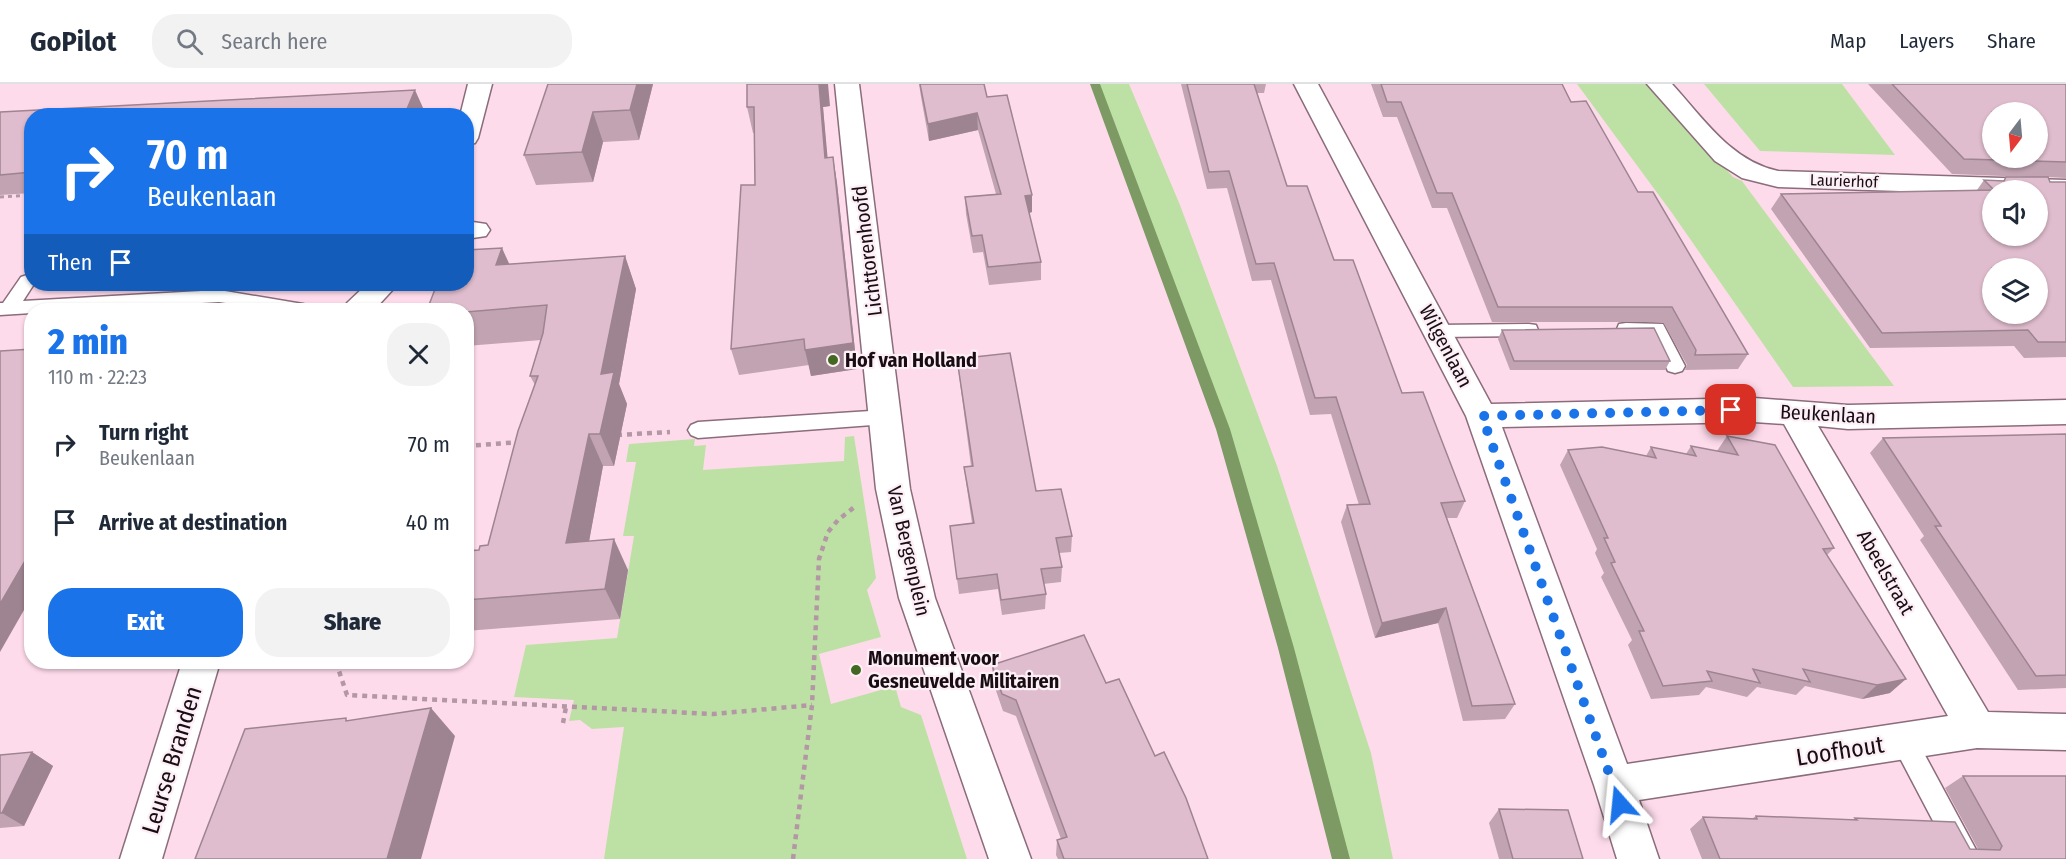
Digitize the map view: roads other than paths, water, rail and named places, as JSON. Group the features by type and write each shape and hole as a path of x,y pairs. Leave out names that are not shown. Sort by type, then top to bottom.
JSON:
{"street":[{"path":"474,108 480,84"},
{"name":"Lichttorenhoofd","path":"847,84 886,417"},
{"name":"Wilgenlaan","path":"1306,84 1482,416 1638,859"},
{"name":"Laurierhof","path":"1659,84 1724,156 1751,173 1778,179 2066,188"},
{"path":"364,303 377,291"},
{"name":"Beukenlaan","path":"1482,416 1754,410 1848,417 2066,412"},
{"name":"Abeelstraat","path":"1794,413 1977,730"},
{"name":"Van Bergenplein","path":"886,417 893,489 917,598 1010,859"},
{"name":"Leurse Branden","path":"141,859 199,669"},
{"name":"Loofhout","path":"1614,786 1977,730 2066,732"}],"lane":[{"path":"4,309 24,285"},
{"path":"102,303 110,291"},
{"path":"102,303 231,297 264,303"},
{"path":"4,309 24,308"},
{"path":"1610,329 1656,329 1675,366"},
{"path":"1438,331 1552,330"},
{"path":"698,430 886,417"},
{"path":"1904,741 1967,859"}],"waterway":[{"path":"1095,84 1223,429 1286,648 1341,859"}],"place":[{"name":"Hof van Holland","path":"833,360"},
{"name":"Monument voor Gesneuvelde Militairen","path":"856,670"}]}
